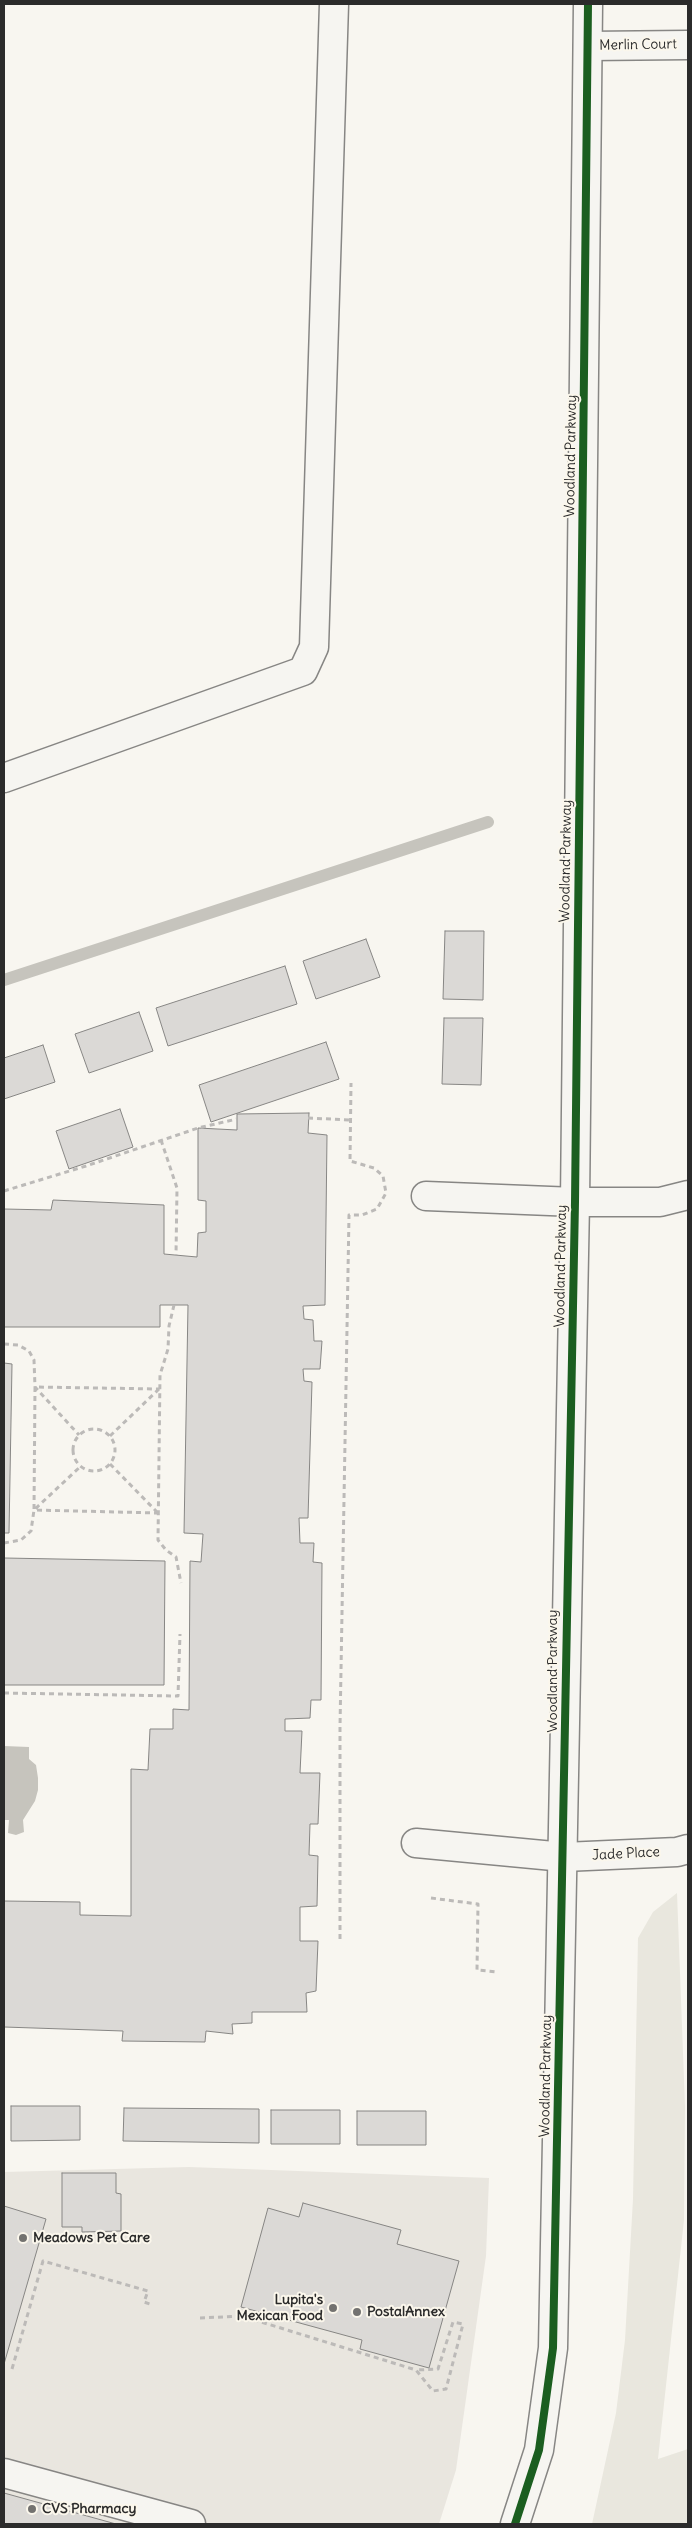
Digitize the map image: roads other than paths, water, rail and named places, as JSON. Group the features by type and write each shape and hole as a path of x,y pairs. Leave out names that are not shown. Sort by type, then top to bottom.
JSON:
{"main road":[{"path":"4,778 303,671 314,648 334,4"},
{"name":"Woodland Parkway","path":"515,2524 539,2450 553,2348 564,1857 566,1600 575,1202 588,4"},
{"name":"Merlin Court","path":"588,46 688,45"},
{"path":"426,1196 575,1202 660,1202 688,1195"},
{"name":"Jade Place","path":"416,1843 564,1857 676,1852 688,1849"},
{"path":"4,2473 190,2524"}],"waterway":[{"path":"4,980 488,822"}],"place":[{"name":"Meadows Pet Care","path":"23,2238"},
{"name":"Lupita's Mexican Food","path":"333,2308"},
{"name":"PostalAnnex","path":"357,2312"},
{"name":"CVS Pharmacy","path":"32,2509"}]}
